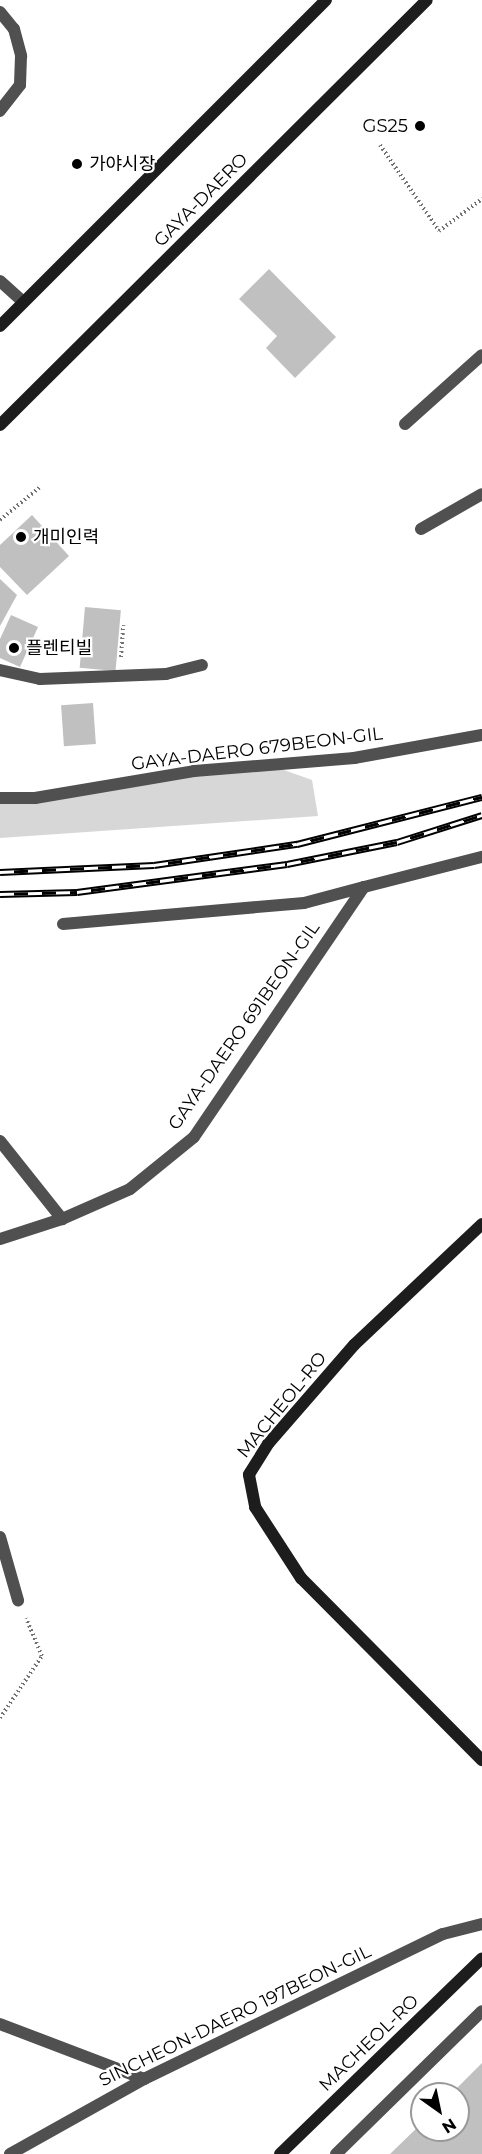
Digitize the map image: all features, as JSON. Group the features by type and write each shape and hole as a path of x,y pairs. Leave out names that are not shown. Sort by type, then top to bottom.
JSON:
{"main road":[{"path":"0,326 326,0"},
{"name":"GAYA-DAERO","path":"0,425 427,0"},
{"name":"MACHEOL-RO","path":"482,1224 354,1344 268,1444 249,1475 255,1507 301,1578 482,1760"},
{"name":"MACHEOL-RO","path":"280,2154 482,1958"}],"street":[{"path":"0,12 14,29 21,56 20,85 0,111"},
{"path":"0,281 23,302"},
{"path":"405,424 482,355"},
{"path":"421,529 482,494"},
{"path":"0,670 40,679 166,674 202,665"},
{"name":"GAYA-DAERO 679BEON-GIL","path":"0,798 35,798 194,771 354,758 482,735"},
{"path":"63,924 304,903 482,857"},
{"name":"GAYA-DAERO 691BEON-GIL","path":"0,1239 62,1219 130,1189 194,1137 364,887"},
{"path":"0,1142 62,1219"},
{"path":"0,1538 18,1600"},
{"name":"SINCHEON-DAERO 197BEON-GIL","path":"10,2154 144,2079 443,1934 482,1924"},
{"path":"336,2154 482,2011"},
{"path":"0,2024 144,2079"}],"path":[{"path":"380,145 439,231 482,199"},
{"path":"0,520 40,487"},
{"path":"119,676 123,625"},
{"path":"0,1718 42,1656 18,1600"}],"shaded area":[{"path":"270,765 312,780 318,816 0,838 0,798"}],"building":[{"path":"269,269 336,337 295,378 266,348 277,336 239,299"},
{"path":"32,515 69,556 27,595 0,567 0,545"},
{"path":"0,579 17,595 0,626"},
{"path":"85,607 121,610 116,671 80,668"},
{"name":"플렌티빌","path":"11,615 38,627 20,667 0,658 0,639"},
{"path":"93,703 96,744 64,746 61,705"},
{"path":"482,2063 482,2154 390,2154 410,2135 410,2142 470,2142 470,2082 463,2082"}],"railway":[{"path":"0,872 154,865 297,844 482,797"},
{"path":"0,894 77,892 287,864 397,842 482,815"}],"place":[{"name":"GS25","path":"420,126"},
{"name":"가야시장","path":"77,164"},
{"name":"개미인력","path":"21,537"},
{"name":"플렌티빌","path":"14,648"}]}
